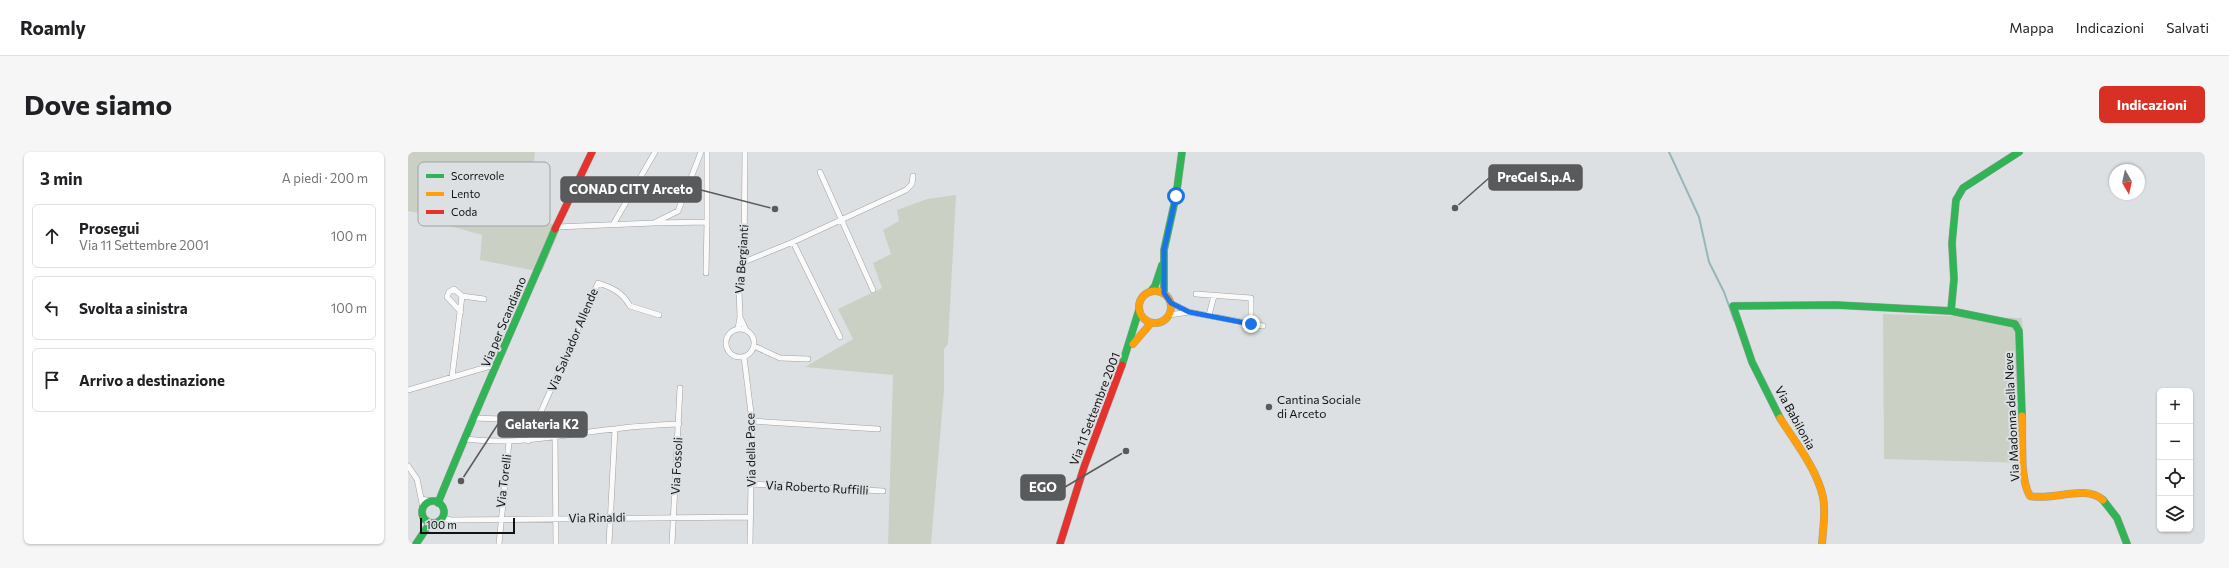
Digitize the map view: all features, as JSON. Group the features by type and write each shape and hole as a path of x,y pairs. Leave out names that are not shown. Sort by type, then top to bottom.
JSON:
{"street":[{"name":"Via per Scandiano","path":"437,502 465,439 472,418 497,366 556,227 592,152"},
{"path":"614,223 655,152"},
{"path":"654,223 678,211 701,152"},
{"path":"706,273 707,152"},
{"name":"Via Bergianti","path":"738,329 740,317 740,290 744,262 745,152"},
{"name":"Via 11 Settembre 2001","path":"1060,544 1073,499 1111,392 1128,351 1143,296 1151,291 1158,279 1182,152"},
{"path":"1951,311 1954,279 1953,223 1956,200 1963,188 2019,152"},
{"path":"820,172 873,290"},
{"path":"744,262 793,242 906,190 912,184 913,176"},
{"path":"556,227 614,223 707,222"},
{"path":"793,242 840,337"},
{"name":"Via 11 Settembre 2001","path":"1163,259 1164,293"},
{"name":"Via Salvador Allende","path":"528,441 539,420 598,283 616,289 630,306 659,316"},
{"path":"461,312 447,297 449,292 454,290 462,296 484,299"},
{"path":"1151,291 1164,293 1171,303 1189,312"},
{"path":"1196,294 1251,298 1251,324"},
{"path":"452,377 462,296"},
{"path":"1209,315 1214,296"},
{"path":"1169,315 1171,303"},
{"name":"Via Madonna della Neve","path":"1733,306 1836,305 1951,311 2008,321 2015,324 2019,331 2024,468 2027,491 2030,496 2045,498 2083,493 2105,498 2113,509 2127,544"},
{"name":"Via Babilonia","path":"1733,306 1750,357 1778,414 1802,453 1823,498 1822,544"},
{"path":"1139,310 1144,319 1150,323 1160,322 1169,315 1189,312 1263,326"},
{"name":"Via Bergianti","path":"740,317 746,330 754,338 754,346"},
{"name":"Via 11 Settembre 2001","path":"1128,351 1150,323"},
{"path":"746,330 738,329 730,332 725,344 732,355 744,357 751,353 754,346 780,358 808,359"},
{"name":"Via della Pace","path":"744,357 752,421 750,544"},
{"path":"408,390 492,366 497,366"},
{"name":"Via Fossoli","path":"672,544 680,388"},
{"path":"472,418 539,420"},
{"path":"752,421 878,429"},
{"path":"465,439 509,442 528,441 615,429 679,424"},
{"path":"609,544 609,518 615,429"},
{"path":"555,438 556,544"},
{"name":"Via Torelli","path":"499,544 500,520 509,442"},
{"path":"408,466 417,478 422,498 424,518 430,522 436,522 442,518 444,510 437,502 422,498"},
{"name":"Via Roberto Ruffilli","path":"752,484 883,491"},
{"path":"423,508 428,503 437,502"},
{"name":"Via Rinaldi","path":"442,518 451,520 500,520 751,516"},
{"path":"416,544 430,522"}],"shaded area":[{"path":"408,152 535,152 534,162 418,162 418,213 408,211"},
{"path":"956,195 948,344 944,349 944,390 931,544 888,544 893,375 805,367 853,339 838,309 882,288 873,263 891,254 883,230 899,221 897,210 927,199"},
{"path":"550,223 561,226 542,272 480,260 482,235 450,226 550,226"},
{"path":"1883,314 2022,318 2027,463 1884,459"}],"waterway":[{"path":"1669,152 1699,217 1709,262 1724,292 1734,320"}],"traffic: fast":[{"path":"1164,293 1164,250 1176,196 1182,152"},
{"path":"2019,152 1963,188 1956,200 1952,243 1954,279 1951,311 2015,324 2019,331 2022,416"},
{"path":"438,503 555,229"},
{"path":"1151,291 1155,286 1162,265"},
{"path":"1780,418 1752,362 1733,306 1836,305 1951,311"},
{"path":"1122,365 1139,310"},
{"path":"2103,500 2117,518 2127,544"},
{"path":"433,501 441,504 444,512 441,520 433,523 425,520 422,512 425,504 433,501"},
{"path":"416,544 430,523"}],"traffic: slow":[{"path":"1158,291 1164,293 1169,298 1171,307 1169,316 1164,321 1152,323 1146,321 1141,316 1139,304 1141,298 1146,293 1158,291"},
{"path":"1133,344 1151,323"},
{"path":"2022,416 2022,457 2024,479 2030,496 2039,497 2087,493 2096,495 2103,500"},
{"path":"1780,418 1811,466 1820,487 1824,509 1822,544"}],"traffic: jam":[{"path":"555,229 592,152"},
{"path":"1060,544 1084,467 1122,365"}],"place":[{"name":"PreGel S.p.A.","path":"1455,208"},
{"name":"CONAD CITY Arceto","path":"775,209"},
{"name":"Cantina Sociale di Arceto","path":"1269,407"},
{"name":"EGO","path":"1126,451"},
{"name":"Gelateria K2","path":"461,481"}],"route":[{"path":"1176,196 1164,250 1164,293 1171,303 1189,312 1251,324"}]}
